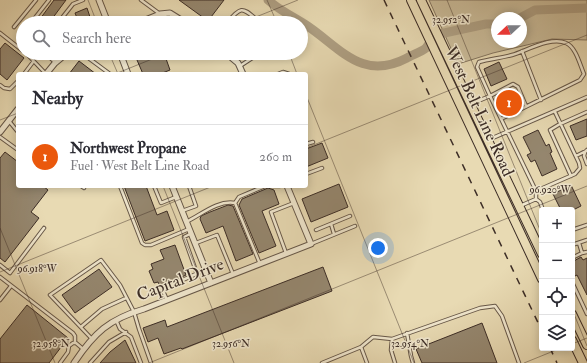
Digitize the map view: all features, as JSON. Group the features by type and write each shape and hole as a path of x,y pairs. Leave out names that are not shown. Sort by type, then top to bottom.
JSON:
{"main road":[{"name":"West Belt Line Road","path":"411,0 539,273"},
{"name":"West Belt Line Road","path":"422,0 539,249"},
{"path":"478,144 488,140"},
{"path":"533,260 539,257"},
{"path":"573,315 585,334 587,346"},
{"path":"575,346 583,363"}],"street":[{"path":"99,0 105,16"},
{"path":"155,16 170,12 176,16"},
{"path":"48,72 59,60"},
{"path":"123,60 127,72"},
{"path":"235,60 242,72"},
{"path":"0,132 16,111"},
{"path":"173,188 210,283"},
{"path":"288,188 310,244"},
{"name":"Capital Drive","path":"74,363 84,349 108,323 310,244"}],"lane":[{"path":"23,16 36,0"},
{"path":"37,16 49,0"},
{"path":"63,16 72,4 83,0"},
{"path":"141,0 160,14"},
{"path":"233,16 240,10 244,10 252,16"},
{"path":"0,33 16,46"},
{"path":"501,119 580,80 584,74 575,51 566,43 556,41 534,46 512,55 479,62 477,67 490,96 507,132 536,191 536,199 540,202 542,207"},
{"path":"522,51 541,100"},
{"path":"52,60 55,63"},
{"path":"91,60 107,72"},
{"path":"240,66 249,60"},
{"path":"26,72 33,62 44,72"},
{"path":"0,85 4,88 10,89 16,84"},
{"path":"471,104 514,84 518,87 526,106"},
{"path":"488,140 587,97"},
{"path":"536,191 578,172 580,168 576,156 555,112"},
{"path":"570,176 550,130 587,112"},
{"path":"9,120 16,129"},
{"path":"0,137 16,149"},
{"path":"308,143 313,142"},
{"path":"576,156 586,151"},
{"path":"586,151 584,156 587,164"},
{"path":"308,173 322,168"},
{"path":"121,188 142,243 145,245 189,231"},
{"path":"155,188 161,203 176,197"},
{"path":"182,211 196,206 190,188"},
{"path":"260,188 239,197 236,203 260,264"},
{"path":"519,206 536,199"},
{"path":"186,222 195,218 200,213 228,202 236,203"},
{"path":"287,254 271,212 294,203"},
{"path":"316,230 350,216"},
{"path":"331,224 334,234"},
{"path":"575,229 587,225"},
{"path":"310,244 355,226"},
{"path":"0,265 10,273 44,228"},
{"path":"166,300 163,291 165,288 196,274 184,237 189,231"},
{"path":"194,244 217,235 233,274"},
{"path":"575,244 587,240"},
{"path":"578,243 582,253"},
{"path":"575,256 587,252"},
{"path":"93,339 82,326 50,295 101,260 120,285 134,312 151,363"},
{"path":"196,271 201,272 205,270"},
{"path":"0,277 73,333 75,336 75,343"},
{"path":"0,300 11,286"},
{"path":"575,288 587,314"},
{"path":"82,326 102,309 126,298"},
{"path":"322,363 361,347 373,337 392,339 480,308 495,306 502,316 519,363"},
{"path":"116,320 120,329 131,337 141,363"},
{"path":"90,363 109,342 126,332"},
{"path":"407,333 413,363"},
{"path":"392,339 391,350 395,363"},
{"path":"60,363 68,352 69,346 73,342 75,343"},
{"path":"75,343 84,349"},
{"path":"361,347 367,363"}],"shaded area":[{"path":"429,0 587,0 587,40 552,39 527,45 527,12 491,12 491,48 514,48 458,64"}],"building":[{"path":"54,0 66,0 54,16 42,16"},
{"path":"179,0 224,0 212,16 201,16"},
{"path":"87,8 90,16 76,16 75,13"},
{"path":"5,43 16,52 16,60 22,60 7,80 0,74 0,49"},
{"path":"137,60 166,60 170,70 165,72 142,72"},
{"path":"79,61 93,72 71,72"},
{"path":"499,62 507,79 491,86 484,69"},
{"path":"517,93 522,104 501,112 497,102"},
{"path":"587,119 587,136 576,140 570,126"},
{"path":"538,130 546,146 549,144 552,152 550,153 557,169 542,176 535,160 531,162 527,155 531,153 523,137"},
{"path":"322,143 328,158 308,166 308,148"},
{"path":"5,152 16,160 16,188 46,188 48,190 31,212 39,218 5,262 0,258 0,158"},
{"path":"339,184 348,207 311,222 302,199"},
{"path":"571,185 581,206 575,209 575,207 560,207 553,194"},
{"path":"125,188 147,188 157,215 167,211 174,230 145,241"},
{"path":"268,188 274,190 279,204 262,211 276,246 259,253 239,205 242,199"},
{"path":"228,205 233,206 253,254 236,261 223,226 206,233 200,219 201,216"},
{"path":"175,245 186,275 160,287 158,282 154,283 149,271 153,269 151,264 164,259 160,250"},
{"path":"581,257 583,260 587,258 587,295 577,275 575,276 575,260"},
{"path":"323,267 332,291 182,349 181,348 164,354 158,338 148,342 143,328 165,320 167,327"},
{"path":"99,269 112,287 75,313 62,295"},
{"path":"27,305 68,338 49,363 0,363 0,339"},
{"path":"482,323 497,363 422,363 416,349"},
{"path":"125,340 136,363 100,363 110,352"}],"waterway":[{"path":"268,0 291,16"},
{"path":"527,14 535,10 587,8"},
{"path":"308,26 354,60 365,64 378,66 392,64 422,51 426,48 435,35 491,24"}],"railway":[{"path":"384,0 539,325"},
{"path":"551,351 557,363"}],"place":[{"name":"Northwest Propane","path":"509,103"}]}
